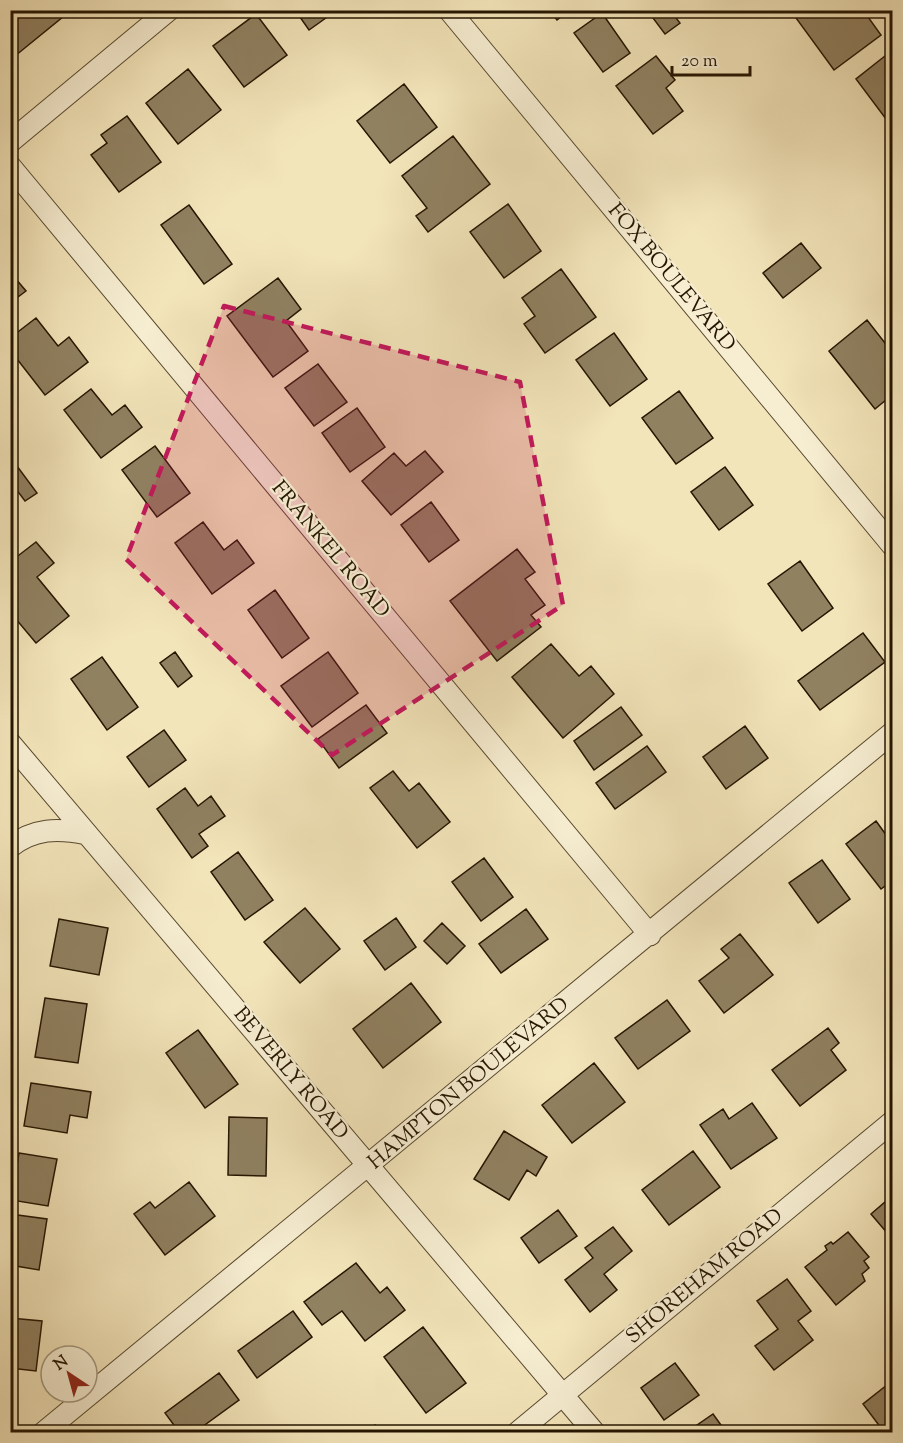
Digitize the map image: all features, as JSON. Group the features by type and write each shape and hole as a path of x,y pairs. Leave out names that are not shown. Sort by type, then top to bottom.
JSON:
{"street":[{"path":"10,142 169,10"},
{"name":"FOX BOULEVARD","path":"448,10 892,545"},
{"name":"FRANKEL ROAD","path":"10,166 650,935"},
{"name":"HAMPTON BOULEVARD","path":"44,1432 369,1167 892,733"},
{"name":"BEVERLY ROAD","path":"10,743 594,1432"},
{"path":"10,847 22,839 49,830 87,834"},
{"name":"SHOREHAM ROAD","path":"518,1432 892,1122"}],"highlighted area":[{"path":"224,306 520,382 563,605 332,755 126,559"}],"building":[{"path":"10,10 60,10 64,16 10,60"},
{"path":"295,10 337,10 309,30"},
{"path":"549,10 570,10 557,20"},
{"path":"647,10 670,10 680,23 665,34"},
{"path":"806,10 839,10 841,14 845,10 863,10 881,35 834,70 796,18"},
{"path":"602,13 630,53 603,72 574,33"},
{"path":"256,14 287,55 244,87 213,46"},
{"path":"890,52 892,55 892,127 856,79"},
{"path":"656,56 675,80 666,88 683,111 653,134 616,86"},
{"path":"188,69 221,110 178,144 146,103"},
{"path":"404,84 437,127 390,163 357,121"},
{"path":"127,116 161,162 119,192 91,155 107,143 101,135"},
{"path":"453,136 490,184 428,232 416,216 427,208 402,176"},
{"path":"508,204 541,251 504,278 470,232"},
{"path":"189,205 232,264 204,284 161,225"},
{"path":"801,243 821,268 783,298 763,273"},
{"path":"561,269 596,317 545,353 524,324 535,316 522,298"},
{"path":"10,272 26,291 10,303"},
{"path":"278,278 301,309 286,321 308,351 273,377 227,316"},
{"path":"36,318 58,346 69,337 88,362 45,395 10,350 10,338"},
{"path":"867,320 892,352 892,395 875,409 829,351"},
{"path":"614,333 647,379 610,406 576,360"},
{"path":"318,364 347,402 314,426 285,388"},
{"path":"91,389 112,415 125,405 142,427 101,458 64,410"},
{"path":"679,391 713,438 676,464 642,418"},
{"path":"357,408 385,447 350,472 322,433"},
{"path":"155,446 190,493 157,517 122,470"},
{"path":"425,451 443,472 391,515 362,481 394,453 406,466"},
{"path":"14,462 37,493 25,501 10,481 10,464"},
{"path":"725,467 753,505 719,530 691,492"},
{"path":"431,502 459,540 429,562 401,525"},
{"path":"203,522 224,550 237,540 254,563 212,594 175,543"},
{"path":"36,542 54,563 37,577 69,616 36,643 10,612 10,562"},
{"path":"517,549 535,572 525,579 545,605 531,615 541,627 497,661 450,601"},
{"path":"800,561 833,608 802,631 768,584"},
{"path":"275,590 309,638 282,658 248,610"},
{"path":"863,633 885,662 820,710 798,681"},
{"path":"551,644 579,676 591,666 614,694 563,738 512,677"},
{"path":"175,652 192,676 178,687 160,663"},
{"path":"328,652 358,693 312,727 281,686"},
{"path":"102,657 138,707 107,730 71,679"},
{"path":"366,705 387,733 339,768 318,739"},
{"path":"621,707 642,735 594,770 574,741"},
{"path":"745,726 768,758 726,789 703,757"},
{"path":"164,730 186,760 149,787 127,757"},
{"path":"647,746 666,772 615,809 596,783"},
{"path":"393,771 409,791 419,783 450,822 417,848 370,788"},
{"path":"185,788 198,806 211,796 225,816 199,834 208,846 192,858 157,809"},
{"path":"876,821 892,843 892,881 881,889 846,844"},
{"path":"238,852 273,900 245,920 211,872"},
{"path":"484,858 513,897 481,921 452,882"},
{"path":"822,860 850,899 818,923 789,883"},
{"path":"305,908 340,949 300,983 264,942"},
{"path":"526,909 548,939 501,973 479,944"},
{"path":"396,918 416,947 385,970 364,941"},
{"path":"59,919 108,928 99,975 50,966"},
{"path":"442,923 465,946 447,964 424,941"},
{"path":"740,934 773,975 724,1013 699,981 729,958 721,949"},
{"path":"411,983 441,1022 383,1068 353,1029"},
{"path":"45,998 87,1004 78,1063 35,1057"},
{"path":"667,1000 690,1031 638,1069 615,1038"},
{"path":"828,1028 839,1043 831,1050 846,1070 800,1106 772,1070"},
{"path":"198,1030 238,1084 205,1108 166,1053"},
{"path":"594,1063 625,1102 572,1143 542,1105"},
{"path":"31,1083 91,1092 87,1118 70,1115 67,1133 24,1126"},
{"path":"752,1103 777,1138 731,1169 700,1125 723,1109 729,1119"},
{"path":"229,1117 267,1118 266,1176 228,1175"},
{"path":"504,1131 547,1157 536,1176 527,1170 509,1200 474,1179"},
{"path":"693,1151 720,1187 669,1225 642,1190"},
{"path":"19,1153 57,1159 48,1206 11,1200"},
{"path":"189,1182 215,1216 165,1255 134,1214 150,1202 155,1208"},
{"path":"892,1196 892,1231 888,1234 871,1214"},
{"path":"558,1210 577,1236 539,1263 521,1238"},
{"path":"10,1214 47,1219 39,1270 10,1265"},
{"path":"613,1227 632,1251 604,1274 617,1290 590,1312 565,1280 593,1258 585,1248"},
{"path":"848,1232 869,1257 864,1261 869,1268 862,1274 865,1281 836,1305 805,1267 827,1250 825,1246 831,1242 833,1244"},
{"path":"356,1263 380,1293 387,1287 405,1310 365,1341 342,1311 322,1325 304,1302"},
{"path":"787,1279 811,1311 798,1321 813,1340 774,1370 755,1346 778,1329 757,1301"},
{"path":"293,1311 312,1337 257,1378 238,1351"},
{"path":"10,1318 42,1321 36,1371 10,1368"},
{"path":"423,1327 466,1383 426,1413 384,1357"},
{"path":"675,1363 699,1395 664,1420 641,1388"},
{"path":"219,1373 239,1400 195,1432 179,1432 165,1413"},
{"path":"892,1381 892,1429 884,1432 863,1404"},
{"path":"713,1414 726,1432 687,1432"},
{"path":"375,1425 381,1432 366,1432"}]}
